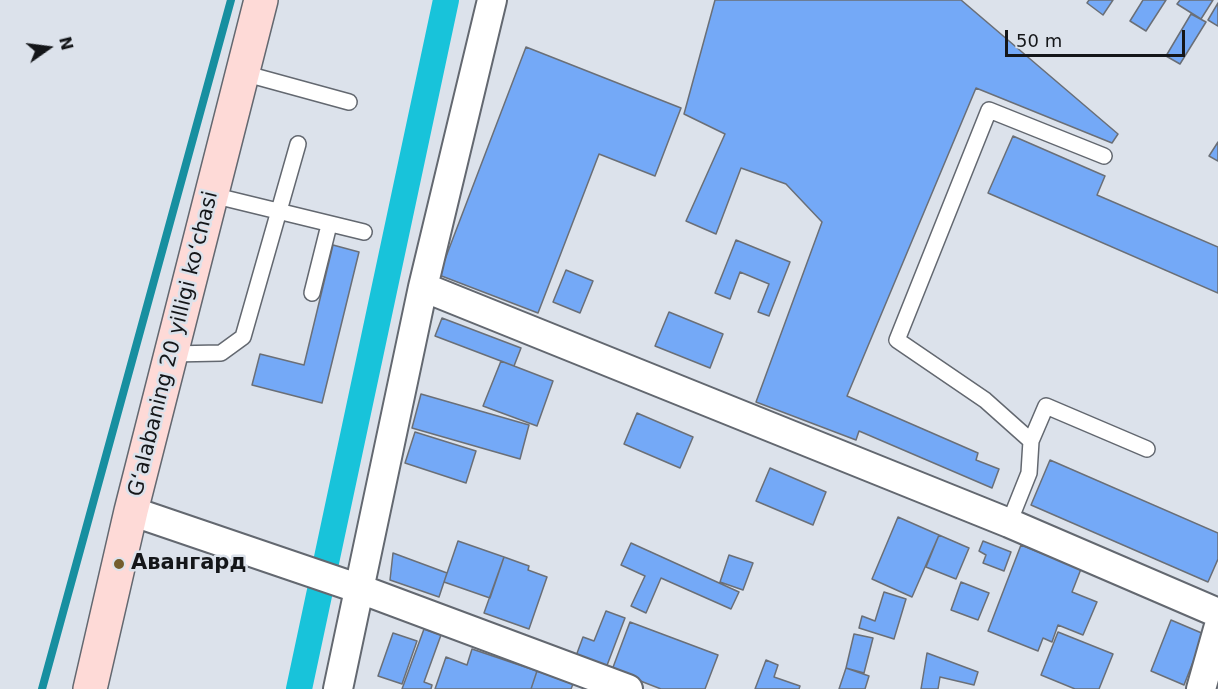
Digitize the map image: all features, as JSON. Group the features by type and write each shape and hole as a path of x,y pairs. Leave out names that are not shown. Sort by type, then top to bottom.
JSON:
{"main road":[{"name":"Gʻalabaning 20 yilligi koʻchasi","path":"90,689 131,511 261,0"}],"street":[{"path":"338,689 423,287 492,0"},
{"path":"423,287 1009,523 1218,614"},
{"path":"131,511 360,589 628,689"},
{"path":"1200,689 1218,629"}],"lane":[{"path":"243,74 349,102"},
{"path":"1030,441 985,400 897,340 989,110 1104,156"},
{"path":"171,354 221,352 243,337 298,144"},
{"path":"212,195 364,232"},
{"path":"312,293 329,225"},
{"path":"1009,523 1029,473 1030,441 1046,406 1147,449"}],"building":[{"path":"715,0 961,0 1118,134 1112,143 976,88 847,396 978,453 976,460 999,469 992,488 859,431 856,440 756,402 822,222 786,184 741,168 716,234 686,221 725,134 684,114"},
{"path":"1089,0 1113,0 1103,15 1087,3"},
{"path":"1143,0 1166,0 1146,31 1130,21"},
{"path":"1180,0 1213,0 1201,19 1177,4"},
{"path":"1218,3 1218,26 1208,20"},
{"path":"1191,14 1206,22 1180,64 1166,56"},
{"path":"526,47 681,108 655,176 599,154 538,313 439,275"},
{"path":"1013,136 1105,176 1097,195 1218,247 1218,293 988,193"},
{"path":"1218,142 1218,161 1209,156"},
{"path":"736,240 790,262 769,316 758,312 769,284 740,272 730,299 715,293"},
{"path":"333,245 359,252 322,403 252,385 260,354 304,365"},
{"path":"566,270 593,281 580,313 553,302"},
{"path":"669,312 723,334 710,368 655,346"},
{"path":"442,318 521,348 514,366 435,336"},
{"path":"501,361 553,381 537,426 483,406"},
{"path":"421,394 529,425 520,459 412,428"},
{"path":"637,413 693,437 680,468 624,444"},
{"path":"415,432 476,451 466,483 405,463"},
{"path":"1050,460 1218,533 1218,559 1208,582 1031,505"},
{"path":"770,468 826,492 813,525 756,501"},
{"path":"898,517 939,535 912,597 872,579"},
{"path":"939,535 969,548 956,579 926,567"},
{"path":"458,541 504,557 490,598 444,582"},
{"path":"983,541 1011,552 1004,571 983,563 986,555 979,551"},
{"path":"631,543 739,592 731,609 661,578 646,613 631,606 645,576 621,565"},
{"path":"1021,545 1081,569 1072,592 1097,602 1083,635 1058,625 1052,642 1043,638 1038,651 988,631"},
{"path":"393,553 447,573 439,597 390,580"},
{"path":"729,555 753,563 743,590 720,582"},
{"path":"504,557 529,566 528,570 547,577 529,629 484,613"},
{"path":"961,582 989,593 978,620 951,610"},
{"path":"884,592 906,599 894,639 859,628 862,616 875,621"},
{"path":"606,611 625,618 606,668 576,656 583,637 594,641"},
{"path":"1171,620 1204,634 1184,685 1151,671"},
{"path":"630,622 718,655 705,689 661,689 612,670"},
{"path":"424,629 441,635 424,682 432,685 431,689 402,689"},
{"path":"1058,632 1113,654 1099,689 1075,689 1041,675"},
{"path":"393,633 417,641 402,684 378,676"},
{"path":"854,634 873,638 864,673 846,668"},
{"path":"472,649 537,671 531,689 435,689 446,657 467,665"},
{"path":"927,653 978,672 974,685 940,677 938,689 921,689"},
{"path":"766,660 778,665 774,677 800,686 799,689 755,689"},
{"path":"846,668 869,676 865,689 839,689"},
{"path":"537,671 573,684 571,689 531,689"}],"waterway":[{"path":"42,689 231,0"},
{"path":"299,689 446,0"}],"place":[{"name":"Авангард","path":"119,564"}]}
